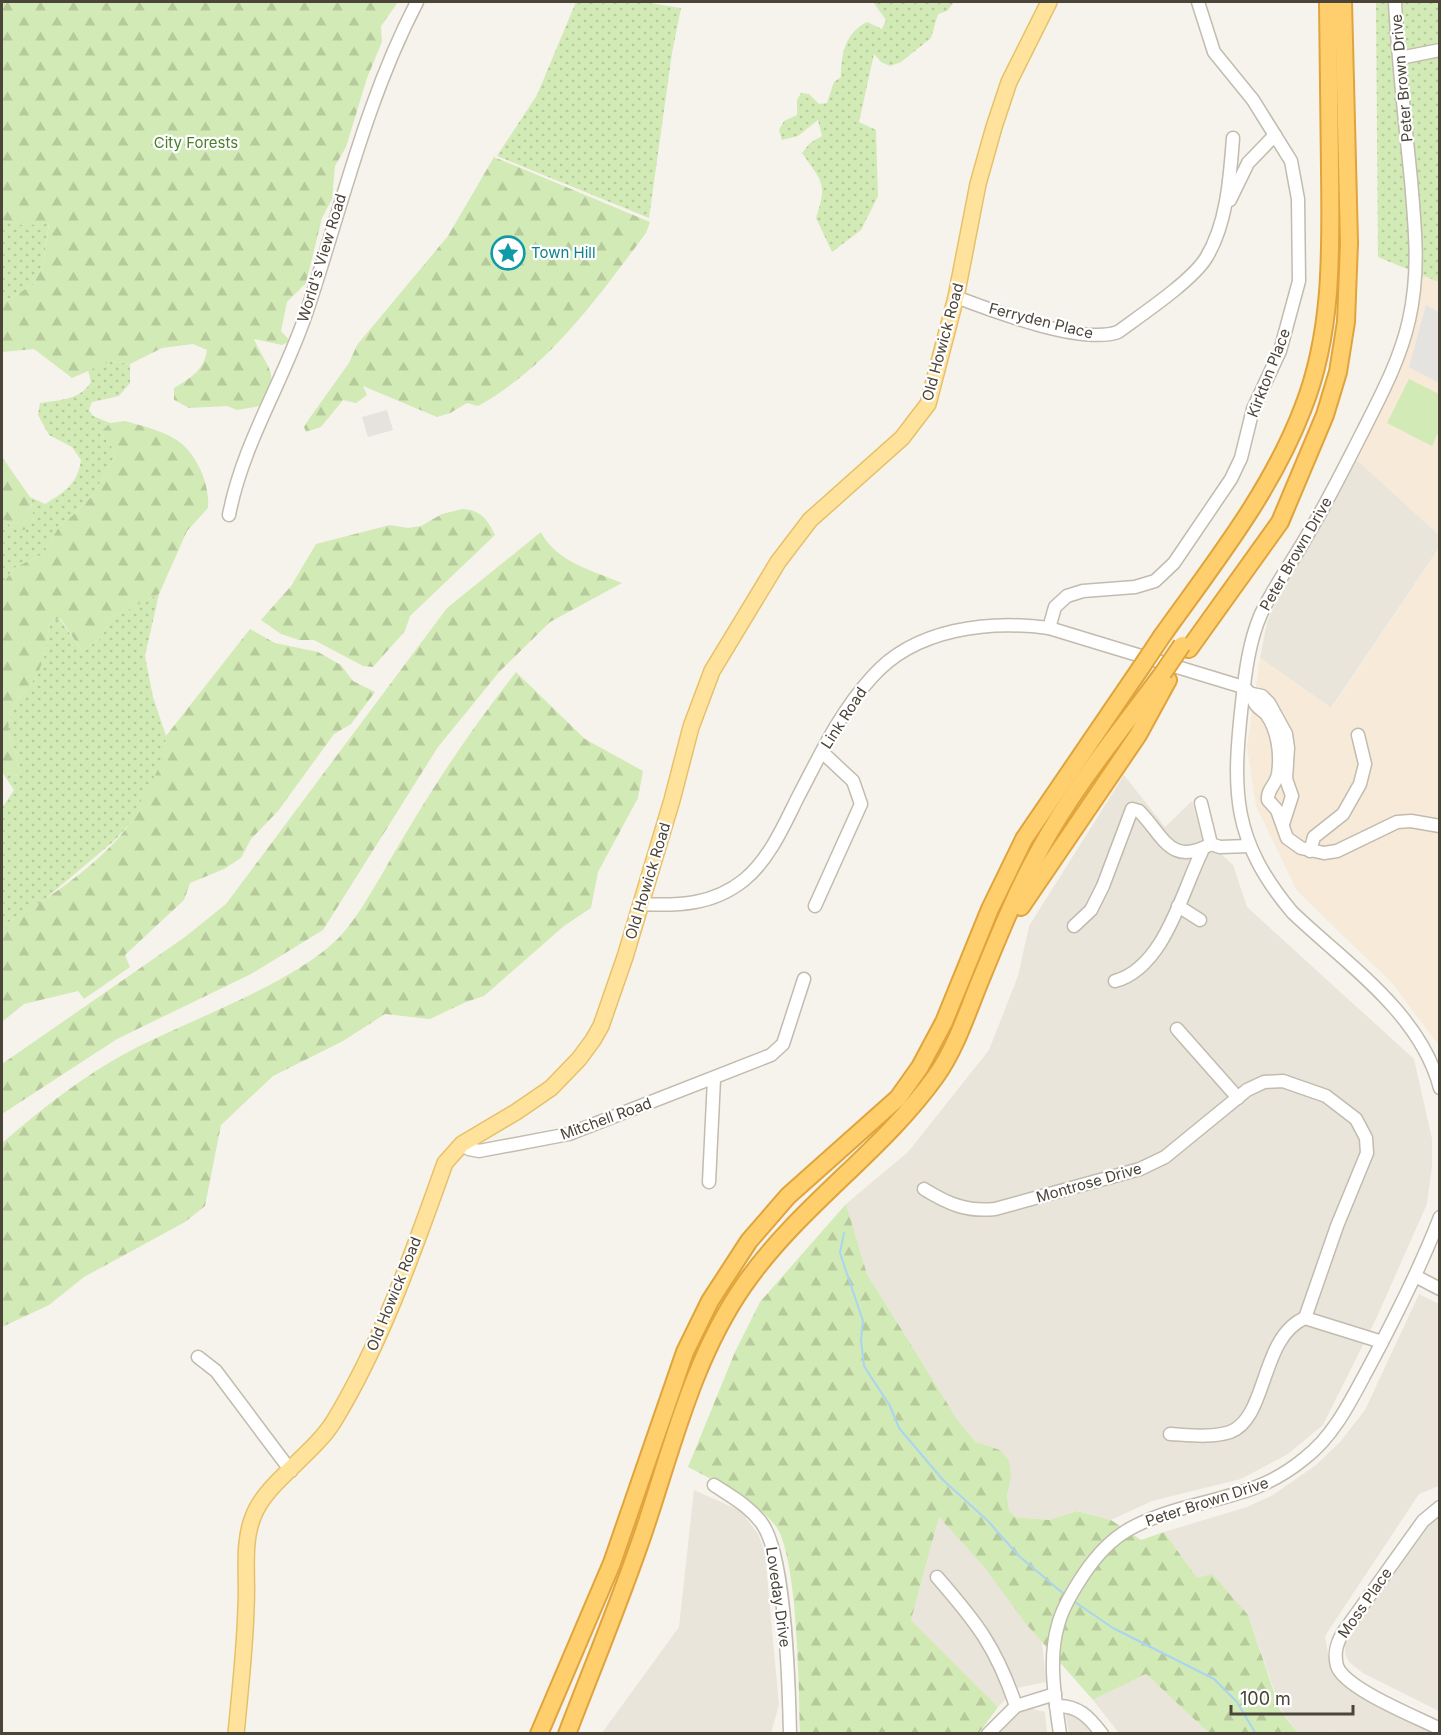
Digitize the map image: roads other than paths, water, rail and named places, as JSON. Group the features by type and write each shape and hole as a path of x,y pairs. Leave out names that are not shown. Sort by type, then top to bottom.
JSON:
{"highway":[{"path":"539,1734 612,1563 685,1352 710,1301 748,1241 788,1196 897,1098 920,1067 944,1022 990,909 1024,838 1162,636 1253,509 1303,408 1316,366 1327,315 1331,242 1328,2"},
{"path":"559,1734 572,1713 630,1570 701,1362 725,1314 768,1254 831,1186 878,1143 937,1074 960,1030 1006,917 1039,849 1083,782 1166,675 1277,516 1304,466 1325,415 1338,372 1346,322 1349,243 1343,2"},
{"path":"567,1734 572,1713"}],"main road":[{"name":"Old Howick Road","path":"236,1734 245,1644 250,1527 256,1508 325,1435 360,1374 385,1323 445,1163 462,1144 551,1088 579,1059 601,1026 641,904 691,727 712,671 778,562 810,520 902,438 923,413 933,390 956,297 978,184 994,127 1016,67 1049,2"}],"street":[{"name":"World's View Road","path":"229,515 233,491 251,437 287,366 307,311 364,124 385,66 417,2"},
{"name":"Kirkton Place","path":"1049,628 1055,607 1067,596 1083,591 1135,587 1155,581 1174,563 1219,498 1241,458 1253,409 1280,351 1299,280 1300,230 1296,178 1291,161 1242,85 1214,52 1198,2"},
{"name":"Peter Brown Drive","path":"1395,2 1417,265 1408,322 1400,353 1353,450 1316,521 1261,615 1248,691 1238,728 1236,784 1240,818 1249,846 1278,895 1292,912 1393,1006 1416,1038 1440,1088"},
{"path":"1400,58 1440,50"},
{"name":"Ferryden Place","path":"956,297 1029,321 1082,334 1108,335 1129,324 1200,266 1206,258 1248,163 1275,135"},
{"name":"Ferryden Place","path":"1220,223 1230,174 1233,138"},
{"name":"Link Road","path":"641,904 692,904 714,898 745,880 774,843 849,706 873,675 908,650 945,632 964,628 1023,624 1049,628 1248,691"},
{"path":"1248,691 1256,706 1267,715 1279,748 1278,776 1268,797 1277,810 1282,828 1290,841 1310,851 1337,851 1397,822 1411,821 1440,826"},
{"path":"1248,691 1262,696 1269,703 1286,734 1288,748 1286,779 1292,796 1286,808 1282,828"},
{"path":"1238,728 1250,717 1267,715"},
{"path":"1310,851 1314,837 1343,814 1360,784 1365,764 1358,735"},
{"path":"816,906 861,804 859,792 853,781 822,752"},
{"path":"1115,981 1137,971 1150,959 1178,906 1206,847 1201,803"},
{"path":"1074,926 1091,910 1109,874 1132,809 1139,811 1162,840 1175,851 1206,847 1249,846"},
{"path":"1178,906 1200,920"},
{"name":"Mitchell Road","path":"462,1144 479,1152 553,1139 714,1079 779,1050 804,979"},
{"path":"1177,1029 1238,1098"},
{"path":"709,1182 714,1079"},
{"name":"Montrose Drive","path":"924,1189 946,1202 979,1211 995,1209 1109,1179 1140,1169 1165,1157 1255,1085 1273,1080 1283,1081 1326,1096 1356,1119 1366,1138 1368,1153 1337,1226 1305,1318"},
{"name":"Peter Brown Drive","path":"1060,1734 1055,1700 1054,1659 1057,1626 1073,1590 1105,1545 1122,1532 1156,1516 1268,1484 1307,1457 1340,1417 1382,1342 1417,1277 1440,1217"},
{"path":"1417,1277 1440,1289"},
{"path":"1170,1434 1211,1436 1236,1429 1251,1411 1282,1337 1292,1324 1305,1318 1382,1342"},
{"path":"198,1357 216,1371 291,1471"},
{"name":"Loveday Drive","path":"714,1485 744,1504 756,1516 768,1534 776,1556 789,1685 790,1734"},
{"name":"Moss Place","path":"1440,1507 1423,1521 1342,1634 1335,1650 1338,1667 1354,1685 1440,1729"},
{"path":"937,1576 989,1641 1002,1666 1016,1706"},
{"path":"988,1734 1016,1706 1055,1700 1082,1712 1102,1734"}],"waterway":[{"path":"844,1233 840,1253 863,1321 861,1340 864,1366 890,1406 899,1428 943,1480 988,1521 1019,1556 1065,1595"},
{"path":"1072,1600 1113,1628 1214,1679 1237,1702 1256,1734"}],"place":[{"name":"Town Hill","path":"508,253"}],"park label":[{"name":"City Forests","path":"196,143"}]}
